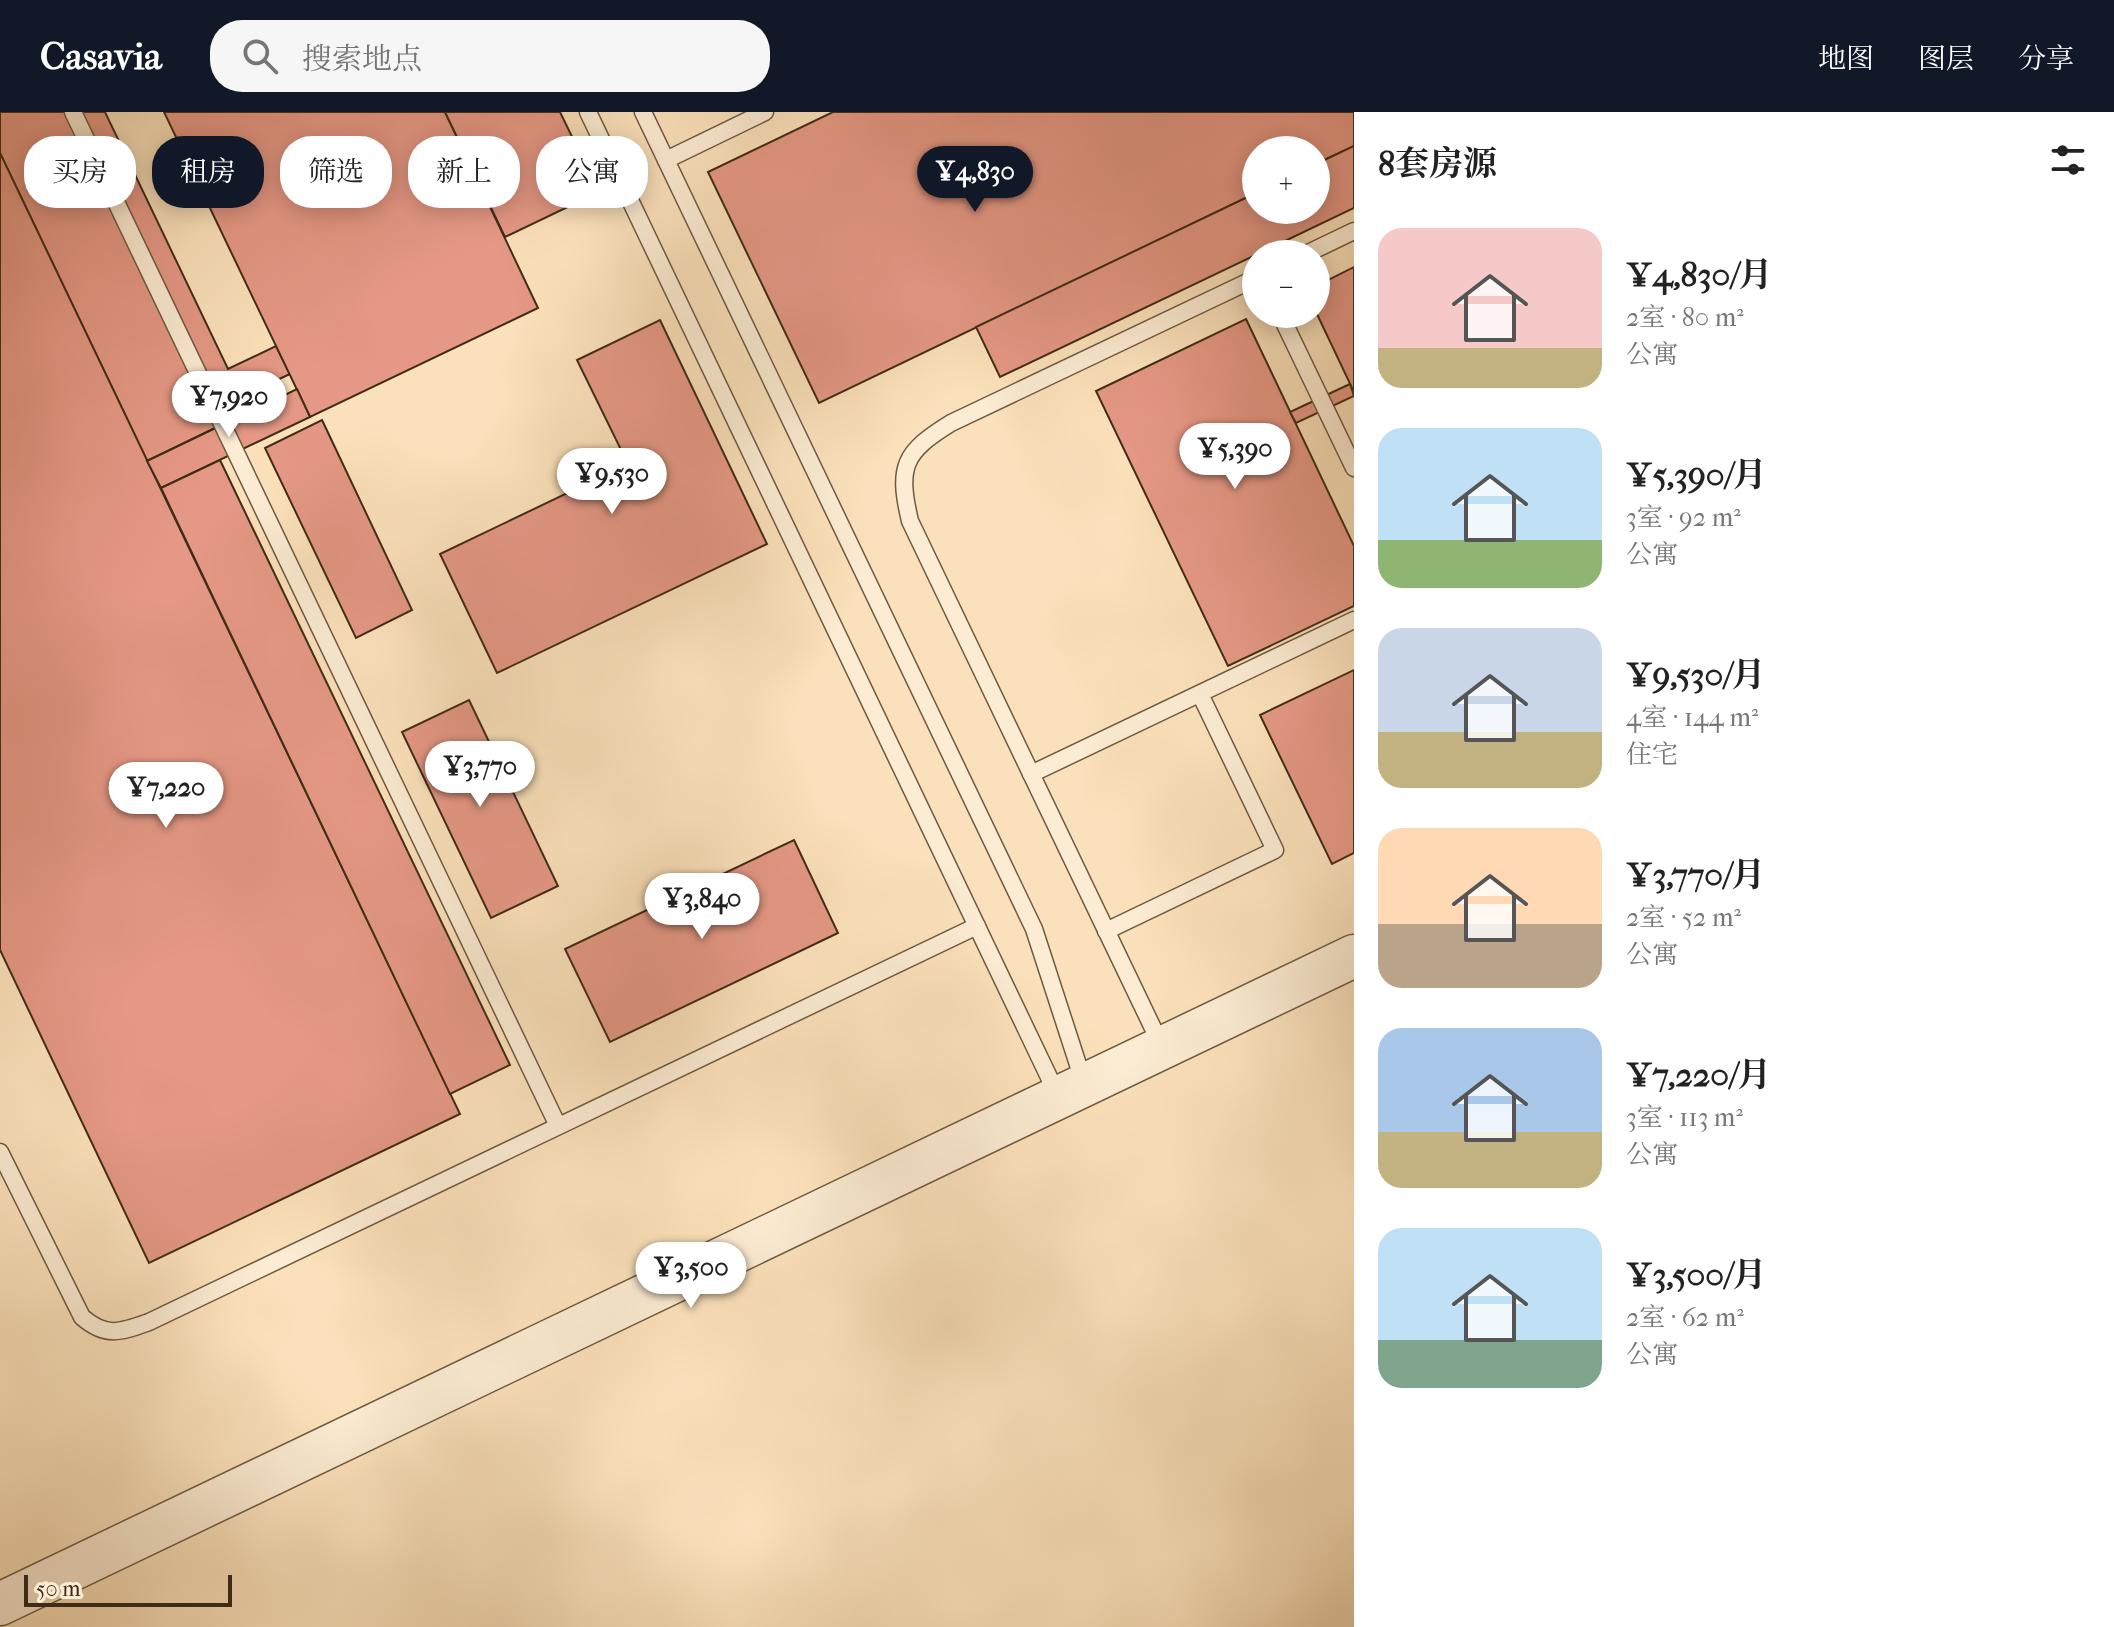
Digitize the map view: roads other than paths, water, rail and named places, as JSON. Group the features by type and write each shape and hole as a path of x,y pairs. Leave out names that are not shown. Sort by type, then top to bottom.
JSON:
{"street":[{"path":"0,1604 1354,956"}],"lane":[{"path":"73,112 558,1126"},
{"path":"588,112 977,926 1072,1091"},
{"path":"643,112 1034,929 1072,1091"},
{"path":"666,160 765,112"},
{"path":"1330,242 1354,231"},
{"path":"1162,1048 910,521 903,493 904,462 923,441 951,423 1242,285"},
{"path":"1287,328 1354,468"},
{"path":"1031,774 1354,620"},
{"path":"1106,931 1275,850 1200,694"},
{"path":"0,1152 82,1317 98,1331 124,1331 149,1322 977,926"}]}
